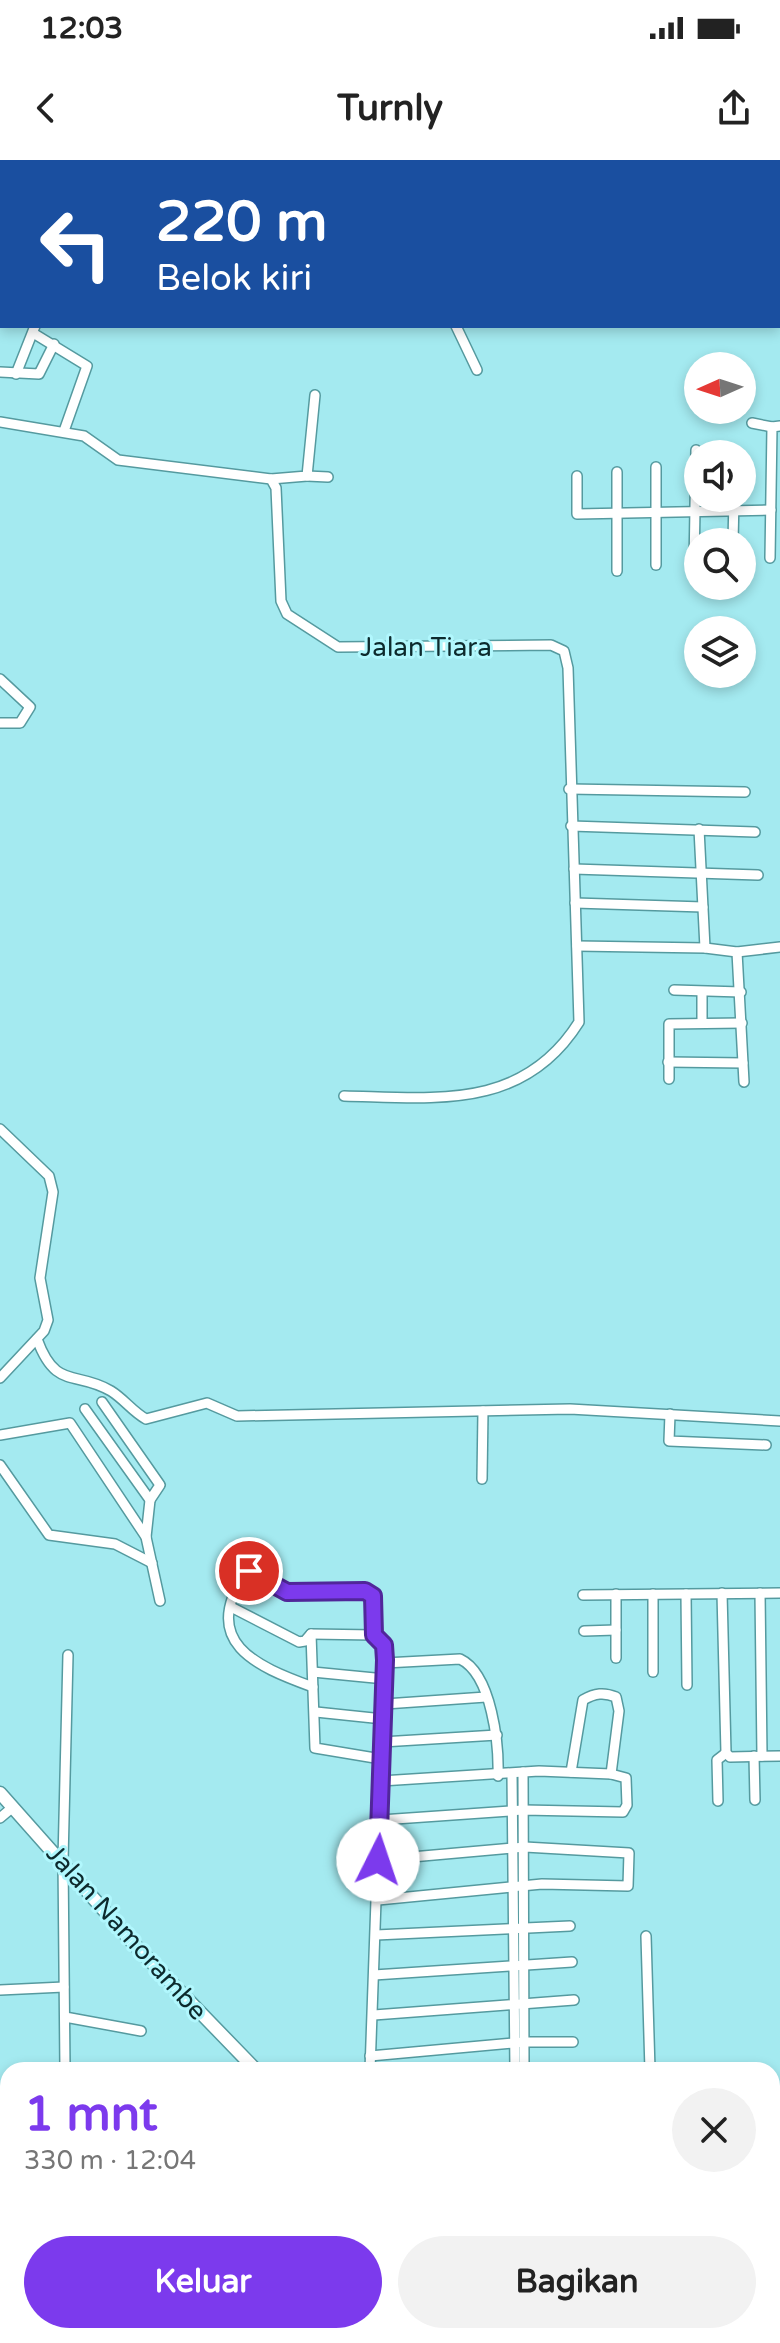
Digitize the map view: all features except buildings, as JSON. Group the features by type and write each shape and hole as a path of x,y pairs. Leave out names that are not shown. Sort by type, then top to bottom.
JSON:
{"main road":[{"name":"Jalan Namorambe","path":"0,1793 63,1860 134,1944 248,2062"}],"street":[{"path":"457,328 477,370"},
{"path":"16,374 34,329 87,366 64,431"},
{"path":"0,372 39,374 54,344"},
{"path":"307,476 315,395"},
{"path":"0,422 84,436 118,460 271,479 328,477"},
{"path":"756,424 776,427 770,558"},
{"path":"656,467 656,565"},
{"path":"617,472 617,571"},
{"path":"577,476 577,514 695,512 695,528"},
{"name":"Jalan Tiara","path":"271,479 277,493 281,601 287,614 338,647 551,645 564,651 568,668 569,789"},
{"path":"756,510 771,510"},
{"path":"0,679 30,707 20,723 0,723"},
{"path":"344,1096 436,1100 531,1074 567,1042 579,1022 569,789 745,792"},
{"path":"571,826 755,832"},
{"path":"699,829 705,948"},
{"path":"574,869 758,875"},
{"path":"575,903 703,907"},
{"path":"577,946 705,948 737,952 780,947"},
{"path":"737,952 744,1082"},
{"path":"674,990 741,992"},
{"path":"702,992 702,1021"},
{"path":"669,1079 669,1024 702,1021 742,1023"},
{"path":"668,1062 743,1063"},
{"path":"0,1129 49,1176 53,1192 40,1278 48,1320 37,1339 0,1378"},
{"path":"37,1339 42,1354 62,1376 106,1389 146,1419 207,1403 237,1416 570,1409 780,1421"},
{"path":"102,1402 160,1485 150,1500 146,1537 160,1601"},
{"path":"85,1409 150,1500"},
{"path":"482,1479 483,1411"},
{"path":"670,1414 669,1441 766,1445"},
{"path":"0,1435 70,1423 146,1537"},
{"path":"0,1465 49,1535 115,1544 152,1563"},
{"path":"313,1687 273,1672 243,1654 232,1637 231,1607 236,1589 248,1571 287,1592 365,1591 373,1596 375,1605 374,1635"},
{"path":"722,1593 726,1753 730,1757 780,1756"},
{"path":"755,1800 760,1593"},
{"path":"583,1595 780,1593"},
{"path":"616,1594 616,1658"},
{"path":"653,1594 653,1672"},
{"path":"686,1594 687,1685"},
{"path":"231,1607 299,1642 305,1641 311,1634"},
{"path":"584,1631 616,1630"},
{"path":"311,1634 374,1635 384,1645 385,1704 370,2062"},
{"path":"311,1634 315,1748 381,1759"},
{"path":"65,2062 63,1860 68,1655"},
{"path":"385,1663 460,1659 473,1670 486,1697 497,1735 498,1776"},
{"path":"313,1672 385,1679"},
{"path":"571,1772 583,1700 592,1694 608,1694 616,1697 619,1711 611,1774"},
{"path":"385,1704 486,1697"},
{"path":"316,1712 383,1719"},
{"path":"382,1742 497,1735"},
{"path":"718,1801 717,1760 726,1753"},
{"path":"381,1781 518,1773 611,1774 626,1778 627,1810 518,1811 381,1820"},
{"path":"518,1773 513,1889 519,1926"},
{"path":"0,1818 13,1807"},
{"path":"518,1811 525,1847 518,1965 519,2043 523,2062"},
{"path":"378,1860 525,1847 627,1851 630,1881 628,1886 623,1887 524,1886 378,1900"},
{"path":"376,1935 570,1926"},
{"path":"646,1936 650,2062"},
{"path":"374,1975 572,1962"},
{"path":"0,1990 64,1987"},
{"path":"374,2015 574,2000"},
{"path":"65,2017 141,2031"},
{"path":"370,2056 519,2043 573,2042"},
{"path":"516,2062 519,2043"}],"route":[{"path":"249,1571 291,1593 365,1591 373,1596 374,1635 384,1645 385,1660 378,1860"}]}
